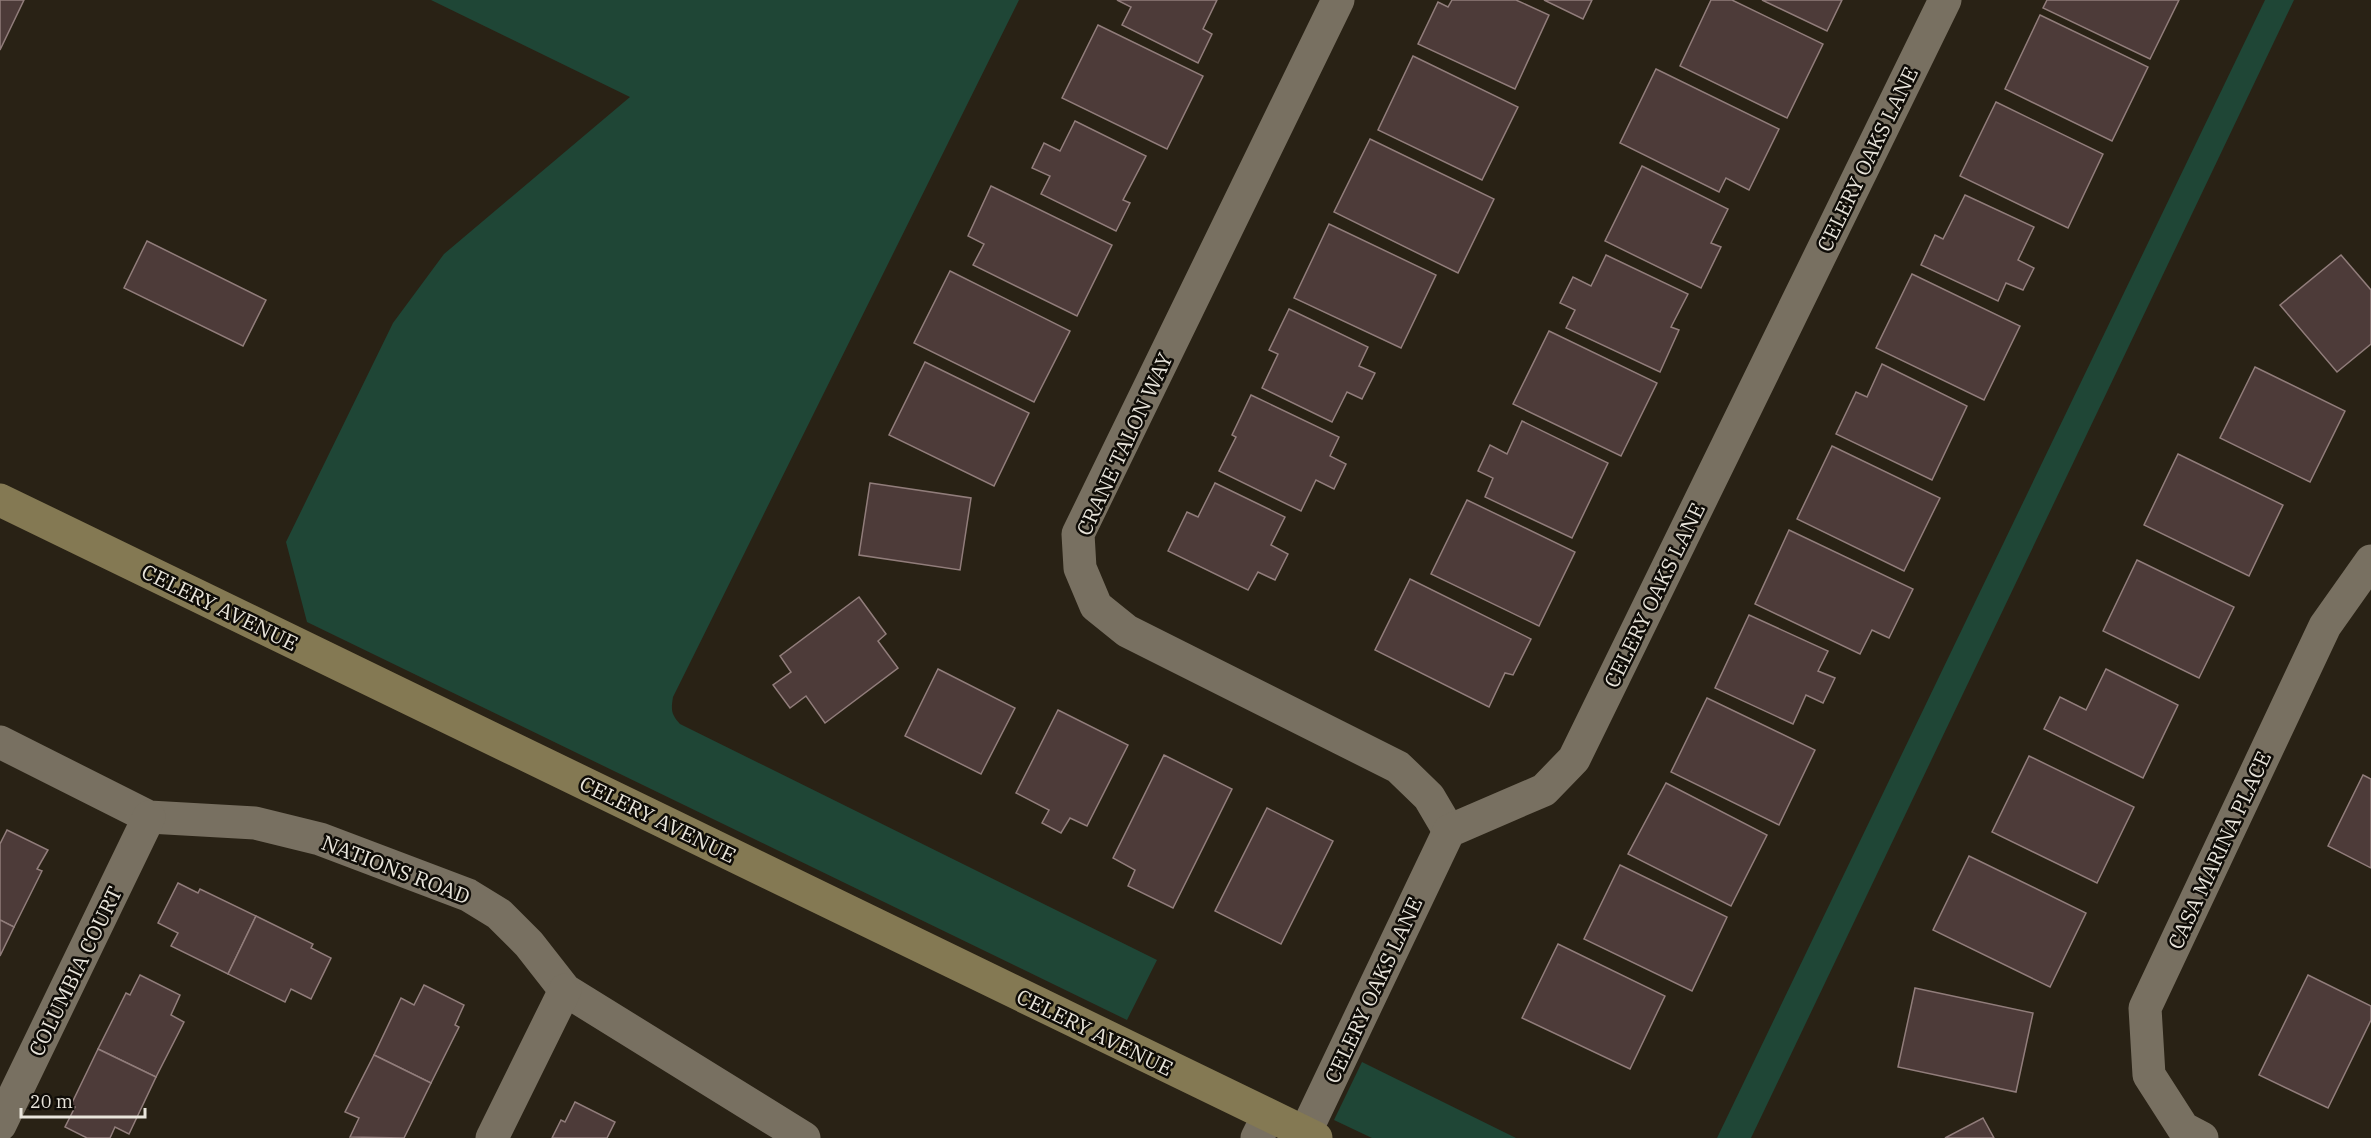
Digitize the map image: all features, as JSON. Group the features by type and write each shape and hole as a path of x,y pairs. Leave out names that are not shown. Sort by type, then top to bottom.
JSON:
{"main road":[{"name":"CELERY AVENUE","path":"0,500 1263,1127 1310,1136"}],"street":[{"name":"CRANE TALON WAY","path":"1338,0 1078,534 1080,568 1096,606 1126,631 1398,767 1429,796 1449,831"},
{"name":"CELERY OAKS LANE","path":"1310,1136 1449,831 1544,790 1574,759 1945,0"},
{"name":"CASA MARINA PLACE","path":"2202,1138 2183,1128 2149,1075 2145,1008 2325,626 2371,561"},
{"name":"NATIONS ROAD","path":"0,742 149,818 255,823 320,839 468,895 499,914 529,944 565,990 804,1138"},
{"name":"COLUMBIA COURT","path":"0,1125 149,818"},
{"path":"492,1138 565,990"}],"green space":[{"path":"431,0 1019,0 673,697 672,709 680,724 1157,960 1127,1020 307,622 286,542 393,323 444,254 630,97"},
{"path":"2265,0 2294,0 1751,1138 1717,1138"},
{"path":"1362,1062 1516,1138 1372,1138 1334,1120"}],"building":[{"path":"0,0 24,0 0,50"},
{"path":"1117,0 1217,0 1203,29 1212,34 1198,63 1122,25 1131,7"},
{"path":"1452,0 1516,0 1549,15 1515,89 1418,44 1438,2 1448,7"},
{"path":"1544,0 1592,0 1583,19"},
{"path":"1711,0 1732,0 1823,44 1787,118 1680,66"},
{"path":"1762,0 1842,0 1827,31"},
{"path":"2047,0 2179,0 2150,59 2043,8"},
{"path":"2040,15 2148,67 2112,141 2005,89"},
{"path":"1098,25 1203,76 1167,149 1062,98"},
{"path":"1413,56 1518,107 1482,180 1378,130"},
{"path":"1656,69 1779,129 1749,190 1726,178 1719,192 1620,143"},
{"path":"1996,102 2103,154 2068,228 1960,176"},
{"path":"1075,121 1146,156 1123,200 1130,203 1116,231 1041,194 1050,176 1032,168 1044,143 1060,151"},
{"path":"1370,139 1494,199 1458,273 1334,212"},
{"path":"1642,166 1728,209 1711,243 1721,247 1701,288 1605,241"},
{"path":"991,186 1112,245 1077,316 973,265 984,244 968,236"},
{"path":"1965,195 2034,227 2018,260 2034,268 2023,290 2006,283 1998,301 1921,265 1935,235 1943,239"},
{"path":"1329,224 1436,275 1401,348 1294,298"},
{"path":"147,241 266,300 243,346 124,288"},
{"path":"1606,255 1688,294 1671,327 1679,330 1660,372 1566,328 1575,310 1560,303 1573,277 1591,286"},
{"path":"2341,255 2371,290 2371,344 2337,372 2280,305"},
{"path":"950,271 1070,331 1034,402 914,343"},
{"path":"1912,274 2020,326 1984,400 1876,348"},
{"path":"1289,309 1368,347 1359,366 1375,373 1362,399 1347,392 1332,422 1262,388 1278,354 1269,350"},
{"path":"1549,331 1657,383 1621,456 1513,404"},
{"path":"925,362 1029,413 994,486 889,435"},
{"path":"1882,364 1967,406 1932,480 1836,434 1856,392 1867,397"},
{"path":"2255,367 2345,411 2310,482 2220,438"},
{"path":"1251,395 1339,437 1330,456 1346,464 1334,489 1316,480 1301,511 1219,471 1236,437 1232,435"},
{"path":"1522,421 1608,463 1572,538 1485,497 1493,478 1478,471 1490,445 1507,454"},
{"path":"1832,446 1940,498 1904,571 1797,519"},
{"path":"2178,454 2283,505 2249,576 2144,525"},
{"path":"870,483 971,498 960,570 859,555"},
{"path":"1215,483 1285,517 1271,545 1288,554 1275,580 1258,572 1248,590 1168,551 1187,512 1198,517"},
{"path":"1467,500 1575,552 1539,626 1431,574"},
{"path":"1789,530 1913,589 1889,638 1872,630 1860,654 1755,604"},
{"path":"2137,560 2234,607 2199,678 2103,631"},
{"path":"1410,579 1531,639 1513,675 1505,673 1489,707 1375,650"},
{"path":"859,597 886,634 878,641 898,668 825,723 806,696 790,708 773,685 791,672 780,656"},
{"path":"1749,615 1828,651 1818,671 1835,678 1823,703 1806,695 1793,724 1715,688"},
{"path":"938,669 1015,708 981,774 905,736"},
{"path":"2106,669 2178,705 2143,778 2044,729 2060,697 2086,710"},
{"path":"1707,698 1815,750 1779,825 1671,772"},
{"path":"1058,710 1128,745 1087,826 1070,818 1061,833 1042,823 1049,810 1016,793"},
{"path":"1164,755 1232,789 1173,908 1128,886 1135,870 1113,858"},
{"path":"2029,756 2134,807 2097,883 1992,832"},
{"path":"2363,775 2371,779 2371,868 2328,846"},
{"path":"1666,783 1767,835 1731,906 1628,854"},
{"path":"1267,808 1333,841 1281,944 1215,911"},
{"path":"7,830 48,850 37,869 42,871 14,927 0,920 0,844"},
{"path":"1969,856 2086,913 2050,987 1933,930"},
{"path":"1620,865 1727,917 1692,991 1584,939"},
{"path":"178,883 198,893 200,889 256,916 228,974 171,946 178,933 158,923"},
{"path":"256,916 313,944 311,948 331,958 311,999 291,989 285,1002 228,974"},
{"path":"0,920 14,927 0,956"},
{"path":"1558,944 1665,996 1630,1069 1522,1018"},
{"path":"140,975 180,995 171,1015 184,1022 156,1077 98,1049 126,993 130,995"},
{"path":"2308,975 2371,1006 2371,1020 2328,1108 2259,1075"},
{"path":"424,985 464,1005 455,1025 459,1027 431,1083 374,1055 401,998 414,1005"},
{"path":"1915,988 2033,1013 2016,1092 1898,1067"},
{"path":"98,1049 156,1077 129,1134 115,1127 110,1138 87,1138 65,1127 75,1107 71,1105"},
{"path":"374,1055 431,1083 404,1138 350,1137 359,1118 345,1112"},
{"path":"575,1102 615,1122 607,1138 552,1138 561,1120 565,1122"},
{"path":"1983,1118 1994,1138 1945,1138"}]}
